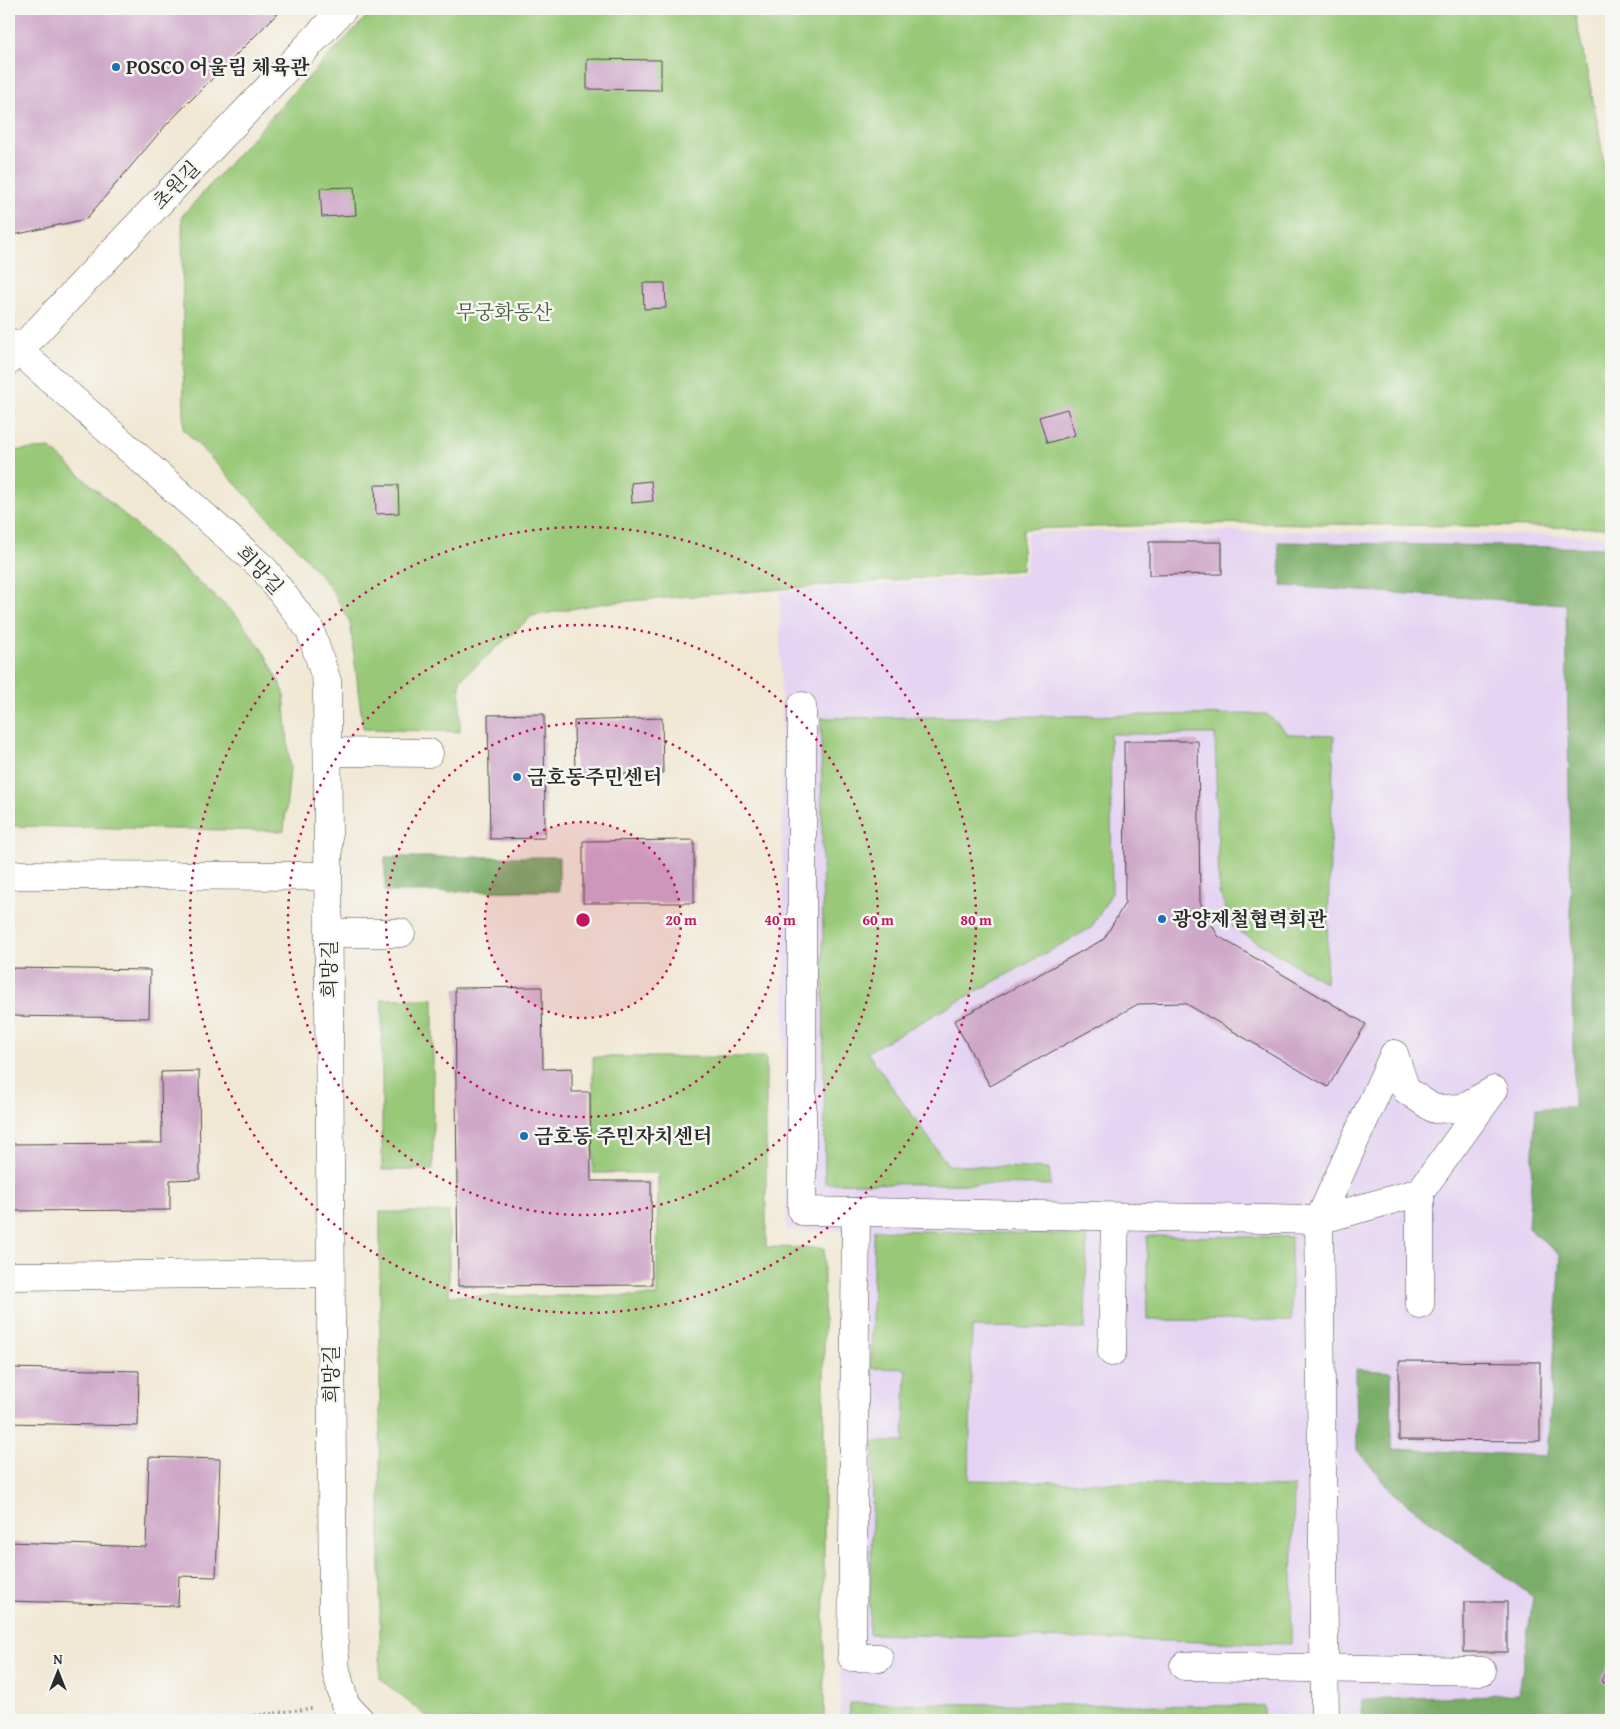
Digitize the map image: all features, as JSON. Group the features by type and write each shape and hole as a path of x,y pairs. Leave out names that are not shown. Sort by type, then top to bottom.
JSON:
{"street":[{"name":"초원길","path":"12,351 343,9"},
{"name":"희망길","path":"12,351 264,569 310,630 328,681 333,1631 336,1670 352,1712"},
{"path":"802,706 802,1211 1320,1220 1420,1192"},
{"path":"328,752 429,753"},
{"path":"9,875 328,876"},
{"path":"329,933 401,933"},
{"path":"1326,1720 1320,1220 1394,1054 1406,1090 1434,1109 1462,1108 1494,1090 1420,1192 1420,1305"},
{"path":"856,1212 852,1657 879,1658"},
{"path":"1112,1352 1115,1217"},
{"path":"9,1276 330,1273"},
{"path":"1184,1666 1325,1667 1482,1672"}],"path":[{"path":"216,1720 352,1712"}],"shaded area":[{"path":"1275,531 1611,536 1611,1720 840,1720 846,1231 786,1230 780,592 1026,574 1027,532"}],"green space":[{"name":"무궁화동산","path":"374,9 1574,9 1598,124 1611,210 1611,528 1244,523 1023,529 1022,570 604,603 532,616 460,680 460,732 363,729 350,622 330,587 297,548 184,430 182,216 292,94"},
{"path":"50,448 238,617 265,654 284,692 290,770 284,831 9,826 9,451"},
{"path":"1278,542 1611,548 1611,1720 1362,1720 1362,1700 1519,1694 1533,1597 1394,1494 1357,1450 1356,1369 1391,1372 1392,1449 1547,1456 1561,1256 1528,1228 1536,1108 1574,1108 1566,604 1282,586"},
{"path":"1267,714 1288,734 1334,735 1326,983 1234,928 1219,892 1215,734 1110,734 1112,893 1091,928 867,1052 948,1165 1049,1169 1051,1185 825,1183 821,718"},
{"path":"385,857 559,857 559,891 385,892"},
{"path":"382,999 433,999 433,1170 382,1170"},
{"path":"593,1057 766,1057 766,1247 824,1248 824,1720 431,1720 380,1679 380,1212 449,1212 449,1296 657,1296 658,1173 593,1173"},
{"path":"874,1230 1087,1235 1085,1329 972,1327 969,1480 1294,1487 1291,1644 869,1634 874,1442 904,1442 906,1369 871,1368"},
{"path":"1147,1236 1291,1237 1291,1321 1147,1320"},
{"path":"850,1703 1264,1706 1264,1720 849,1720"}],"building":[{"name":"POSCO 어울림 체육관","path":"9,9 282,9 166,125 86,219 9,236"},
{"path":"587,59 661,60 661,90 587,89"},
{"path":"354,187 356,215 322,217 320,188"},
{"path":"643,283 665,283 666,308 644,309"},
{"path":"1067,409 1075,435 1047,443 1039,417"},
{"path":"651,481 653,501 632,503 631,483"},
{"path":"375,485 398,485 399,513 376,514"},
{"path":"1149,542 1222,542 1222,574 1149,575"},
{"name":"금호동주민센터","path":"544,714 545,838 490,839 488,715"},
{"path":"662,718 663,773 575,775 574,721"},
{"name":"광양제철협력회관","path":"1124,741 1198,741 1200,902 1218,936 1366,1024 1328,1087 1185,1003 1138,1004 990,1086 954,1021 1104,939 1125,903"},
{"path":"694,840 694,903 583,903 583,841"},
{"path":"9,968 150,970 149,1018 9,1016"},
{"name":"금호동 주민자치센터","path":"542,987 543,1069 572,1068 572,1092 590,1092 591,1181 651,1181 652,1285 458,1286 455,988"},
{"path":"199,1071 200,1179 170,1180 170,1210 9,1211 9,1144 162,1143 161,1072"},
{"path":"1399,1361 1540,1362 1540,1441 1399,1440"},
{"path":"9,1368 139,1371 138,1426 9,1423"},
{"path":"149,1457 220,1459 216,1577 179,1576 178,1606 9,1601 9,1542 146,1547"},
{"path":"1464,1602 1507,1602 1507,1652 1464,1652"},
{"path":"1611,1661 1611,1687 1601,1681"}],"place":[{"name":"POSCO 어울림 체육관","path":"116,67"},
{"name":"금호동주민센터","path":"517,777"},
{"name":"광양제철협력회관","path":"1162,919"},
{"name":"금호동 주민자치센터","path":"524,1136"}]}
